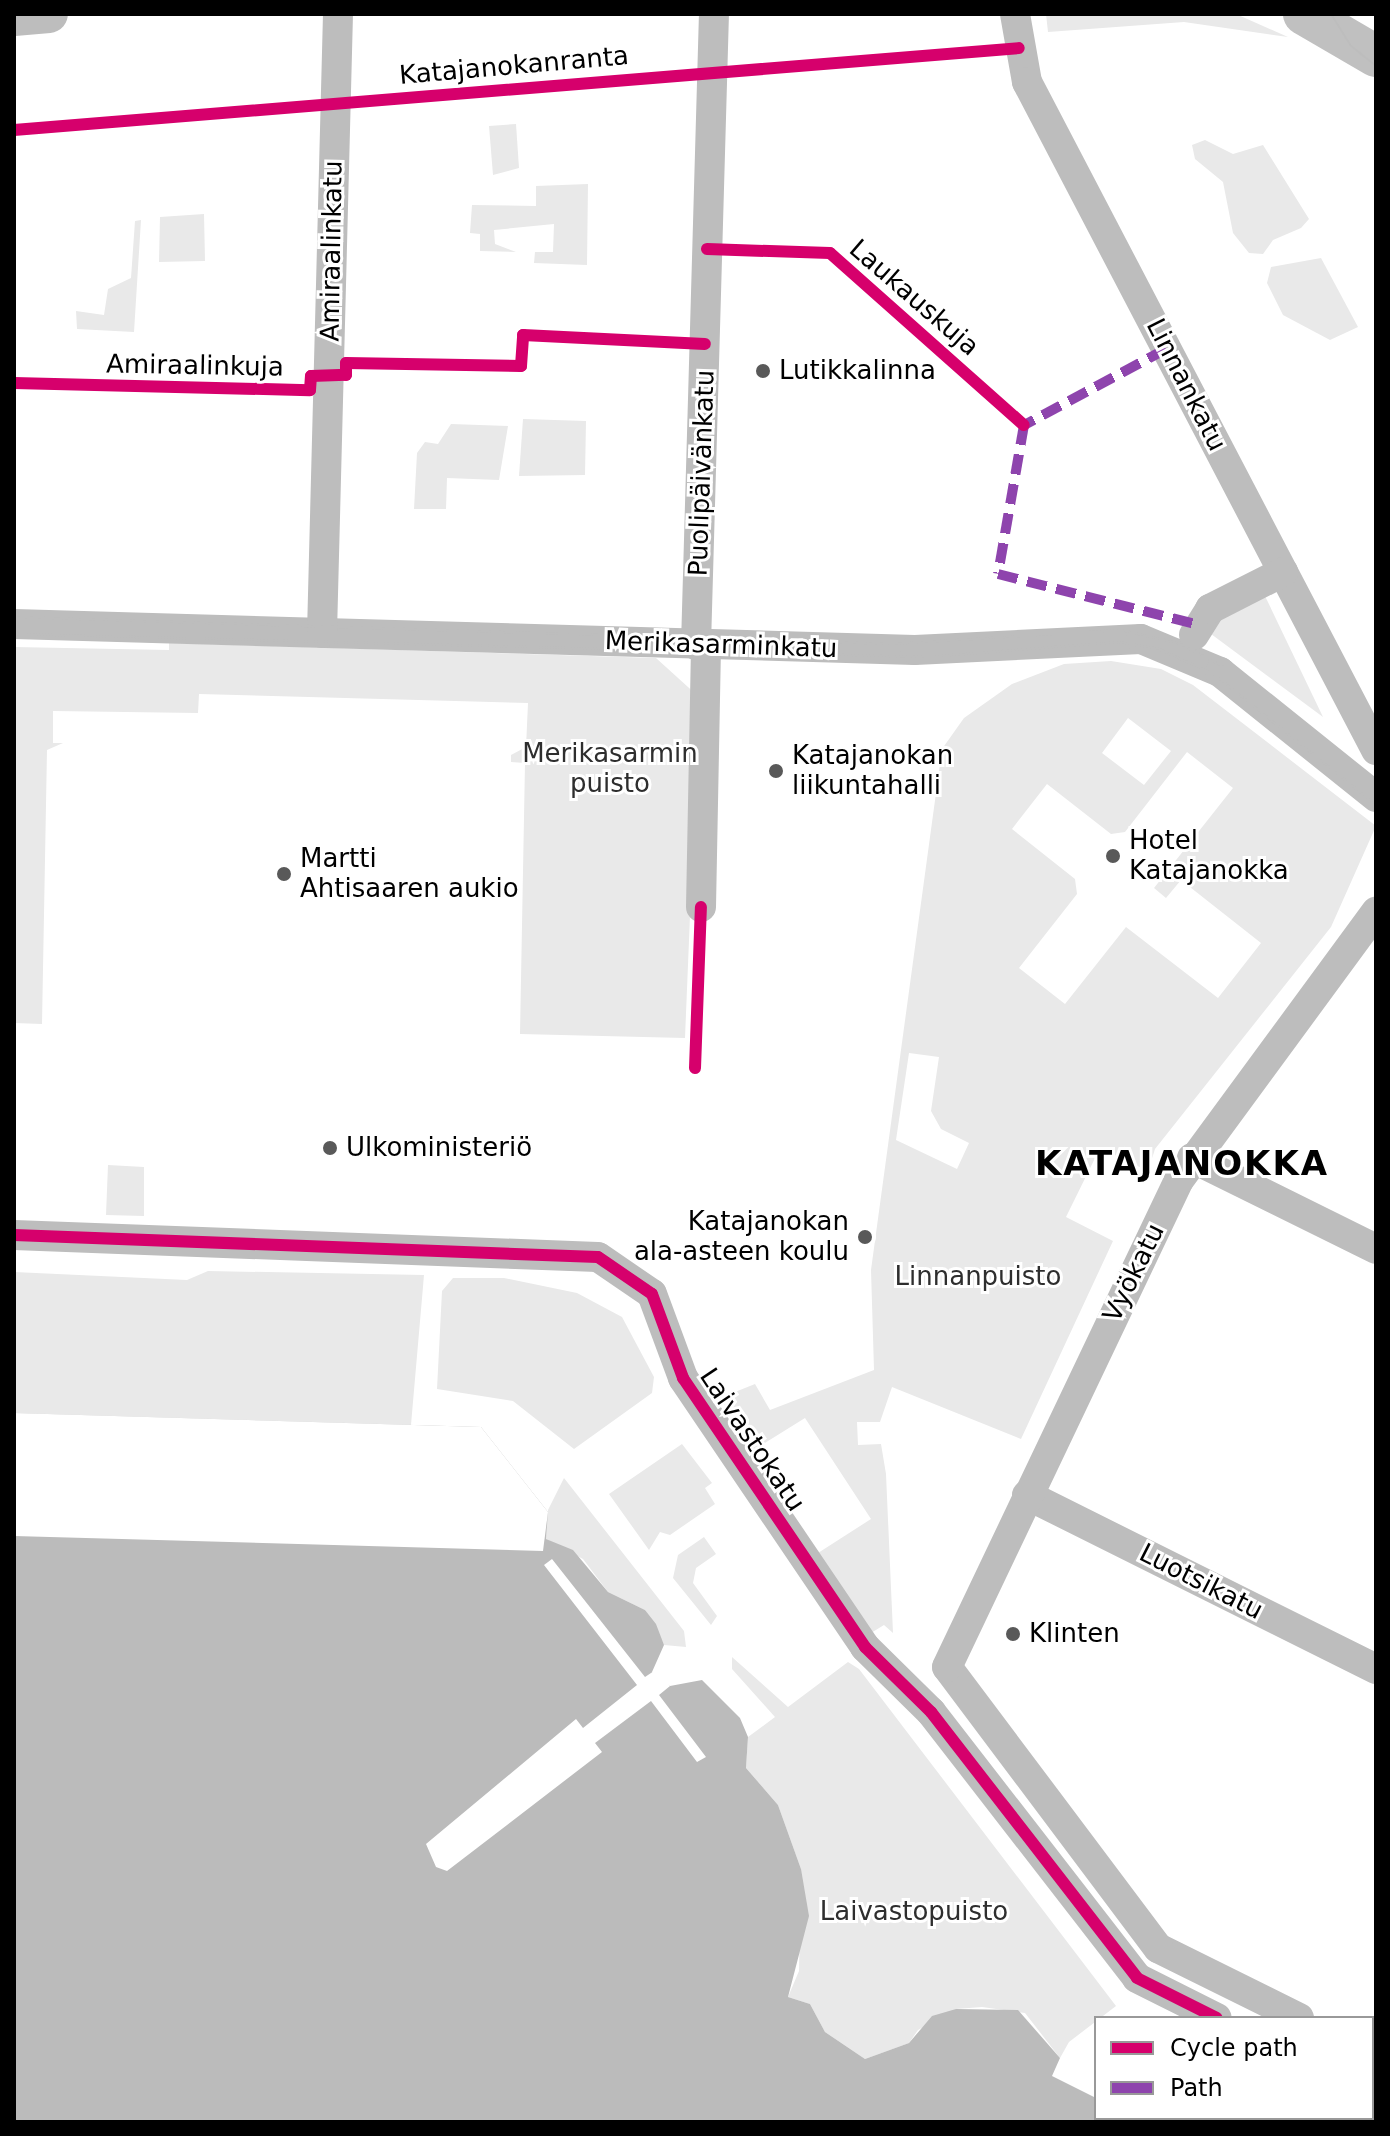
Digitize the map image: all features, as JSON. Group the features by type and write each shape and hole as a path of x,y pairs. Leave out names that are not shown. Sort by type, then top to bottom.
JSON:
{"main road":[{"path":"1304,14 1376,56"}],"street":[{"path":"14,17 49,14"},
{"name":"Amiraalinkatu","path":"322,633 338,14"},
{"name":"Puolipäivänkatu","path":"701,907 701,645 714,14"},
{"name":"Linnankatu","path":"1015,14 1027,82 1376,750"},
{"path":"1194,635 1210,609 1283,572"},
{"name":"Merikasarminkatu","path":"14,624 927,650 1098,636 1151,641 1220,672 1376,797"},
{"name":"Vyökatu","path":"1295,2016 1158,1948 947,1667 1027,1495 1192,1158 1376,912"},
{"path":"1192,1158 1376,1249"},
{"name":"Laivastokatu","path":"14,1235 510,1250 598,1257 652,1294 683,1378 843,1620 931,1712 1137,1978 1213,2016"},
{"name":"Luotsikatu","path":"1027,1495 1376,1669"}],"green space":[{"path":"1046,14 1236,14 1288,37 1184,22 1048,32"},
{"path":"516,124 519,168 493,175 489,126"},
{"path":"1205,140 1233,154 1263,145 1309,219 1301,228 1273,240 1263,254 1249,253 1233,233 1223,182 1195,159 1192,145"},
{"path":"588,184 587,265 534,263 535,252 553,252 554,224 494,230 495,244 516,252 480,251 480,234 470,233 472,205 536,206 536,186"},
{"path":"204,214 205,261 159,262 160,217"},
{"path":"141,220 134,332 77,329 76,311 104,315 108,289 131,278 135,221"},
{"path":"1321,258 1358,327 1330,340 1283,315 1267,283 1271,267"},
{"path":"523,419 586,421 585,475 519,476"},
{"path":"451,424 508,426 499,480 447,478 446,509 414,509 417,453 425,442 438,444"},
{"path":"1265,596 1323,717 1203,628"},
{"name":"Merikasarmin puisto","path":"169,643 656,658 699,697 685,1038 520,1034 525,763 511,762 511,755 526,747 528,703 199,694 198,713 53,711 53,743 63,743 47,750 42,1024 14,1023 14,647 169,650"},
{"name":"Linnanpuisto","path":"1111,661 1161,669 1193,685 1376,826 1331,927 1155,1149 1148,1171 1100,1148 1066,1217 1113,1241 1021,1439 892,1387 880,1422 857,1422 858,1445 881,1444 886,1474 893,1633 884,1625 871,1633 818,1553 871,1519 805,1418 752,1451 720,1398 755,1384 770,1410 874,1370 871,1270 942,749 964,718 1012,684 1064,664","holes":["1128,718 1171,751 1144,785 1102,753","1187,752 1233,788 1154,888 1166,898 1181,880 1261,943 1218,998 1126,927 1065,1004 1019,968 1077,894 1075,879 1012,829 1047,784 1111,834 1125,832","909,1053 939,1057 931,1111 941,1129 969,1143 957,1169 896,1140"]},
{"path":"108,1165 144,1167 144,1216 106,1215"},
{"path":"208,1271 424,1275 411,1425 14,1413 14,1272 187,1280"},
{"path":"453,1278 504,1278 577,1293 622,1317 654,1377 652,1393 574,1449 513,1401 437,1389 442,1291"},
{"path":"682,1444 712,1483 705,1488 715,1504 670,1535 660,1532 649,1550 609,1494"},
{"path":"564,1478 684,1631 686,1647 664,1645 645,1610 608,1592 583,1559 546,1539 548,1510"},
{"path":"704,1537 716,1554 696,1568 693,1583 717,1616 711,1625 673,1578 678,1555"},
{"name":"Laivastopuisto","path":"732,1657 788,1707 848,1662 859,1669 1116,2006 1103,2016 1094,2016 1094,2023 1069,2042 1060,2058 1025,2013 982,2007 956,2009 918,2030 909,2043 865,2059 825,2032 810,2004 788,1997 799,1971 801,1869 778,1805 746,1768 748,1737 775,1717 732,1669"}],"shaded area":[{"path":"14,1413 481,1427 548,1512 546,1539 573,1550 608,1592 645,1610 656,1624 664,1645 652,1672 670,1686 702,1680 740,1718 748,1737 746,1768 778,1805 801,1869 809,1916 788,1997 810,2004 825,2032 865,2059 909,2043 932,2016 956,2009 1018,2010 1060,2058 1052,2076 1094,2097 1094,2120 1143,2122 14,2122"}],"pier":[{"path":"14,1413 481,1427 548,1512 543,1551 14,1536"},
{"path":"552,1559 645,1677 657,1669 670,1686 659,1695 706,1757 697,1762 651,1701 595,1743 602,1752 447,1871 436,1867 426,1844 576,1719 583,1728 637,1685 544,1565"}],"tram line":[{"path":"1331,14 1350,45 1376,66"},
{"path":"14,617 891,644 1121,630 1181,644 1225,668"},
{"path":"14,634 927,657 1118,642 1159,649 1215,675 1376,805"}],"marked path":[{"path":"1166,349 1024,425 998,574 1196,624"}],"cycle path":[{"name":"Katajanokanranta","path":"14,130 1019,48"},
{"name":"Laukauskuja","path":"707,249 830,253 1024,425"},
{"name":"Amiraalinkuja","path":"14,383 310,390 311,376 346,375 346,363 521,366 523,335 705,344"},
{"path":"695,1068 701,907"},
{"path":"14,1235 598,1257 652,1294 683,1378 865,1647 931,1712 1137,1978 1213,2016"}],"place":[{"name":"Lutikkalinna","path":"763,371"},
{"name":"Katajanokan liikuntahalli","path":"776,771"},
{"name":"Hotel Katajanokka","path":"1113,856"},
{"name":"Martti Ahtisaaren aukio","path":"284,874"},
{"name":"Ulkoministeriö","path":"330,1148"},
{"name":"Katajanokan ala-asteen koulu","path":"865,1237"},
{"name":"Klinten","path":"1013,1634"}],"district":[{"name":"KATAJANOKKA","path":"1182,1164"}]}
